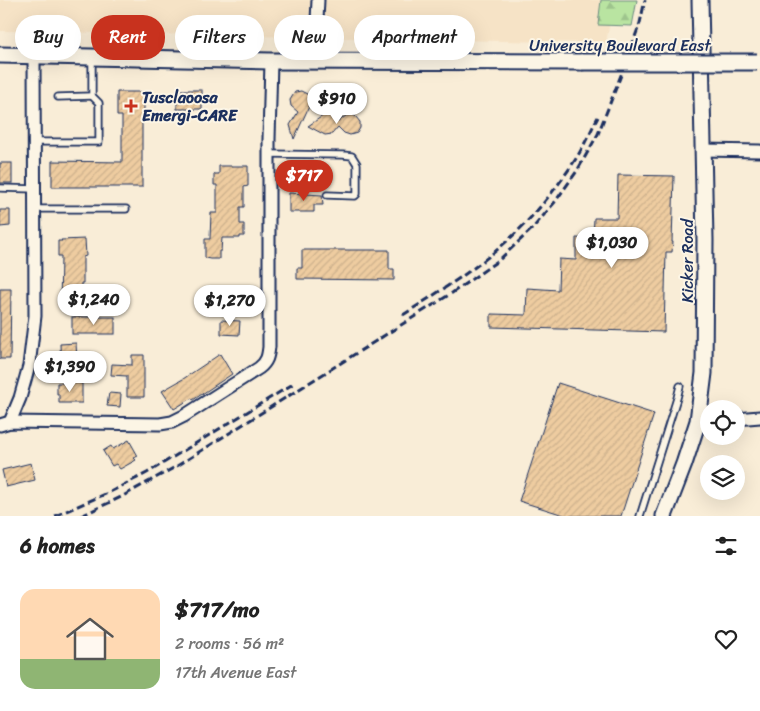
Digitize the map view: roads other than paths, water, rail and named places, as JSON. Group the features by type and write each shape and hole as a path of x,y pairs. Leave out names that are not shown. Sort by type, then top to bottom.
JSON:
{"main road":[{"name":"Kicker Road","path":"700,0 705,240 703,400"},
{"name":"University Boulevard East","path":"0,55 15,55"},
{"name":"University Boulevard East","path":"165,59 271,61 759,62"},
{"name":"Kicker Road","path":"664,516 700,428"}],"street":[{"path":"315,61 318,0"},
{"path":"34,60 34,316 29,366 20,398 5,424 145,424 172,422 265,364 268,347 271,61"},
{"path":"703,150 760,151"},
{"path":"745,418 760,417"}],"lane":[{"path":"92,60 92,96"},
{"path":"34,142 99,142 100,103 92,96 58,97"},
{"path":"269,154 352,156 357,164 357,194 355,196 327,195"},
{"path":"0,188 35,189"},
{"path":"35,209 126,208"},
{"path":"640,516 680,386"}],"railway":[{"path":"81,516 121,497 177,466 452,293 499,260 532,229 555,202 577,171 598,134 640,23 645,0"},
{"path":"403,315 482,262 525,223 570,168 598,117"},
{"path":"55,516 110,492 147,473 293,384"}],"place":[{"name":"Tusclaoosa Emergi-CARE","path":"131,106"}]}
